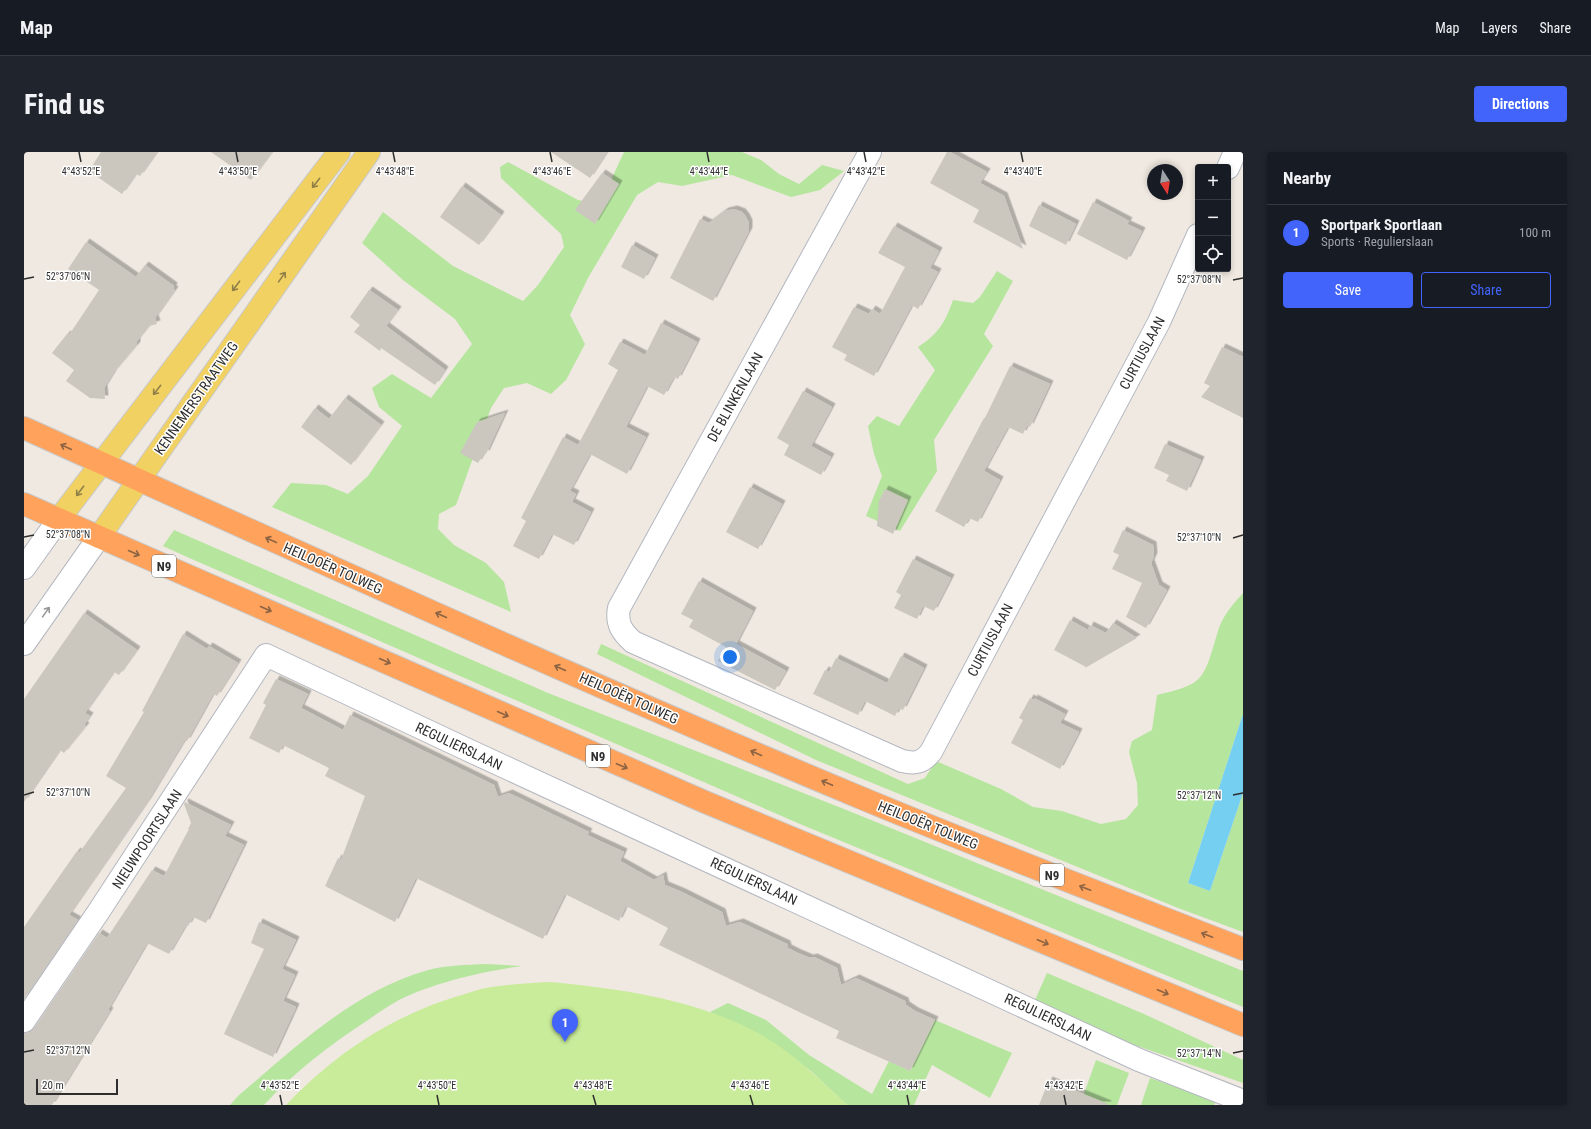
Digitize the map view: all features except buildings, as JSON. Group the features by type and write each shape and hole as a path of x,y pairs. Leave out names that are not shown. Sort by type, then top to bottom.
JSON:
{"highway":[{"name":"HEILOOËR TOLWEG","path":"24,428 491,638 799,772 1072,883 1243,949"},
{"name":"N9","path":"24,504 698,799 1243,1025"}],"main road":[{"path":"59,519 339,152"},
{"name":"KENNEMERSTRAATWEG","path":"99,537 369,152"}],"street":[{"name":"DE BLINKENLAAN","path":"632,642 619,626 619,608 870,152"},
{"path":"1230,164 1235,152"},
{"name":"CURTIUSLAAN","path":"632,642 902,761 919,763 926,759 1159,322 1198,236"},
{"path":"24,568 59,519"},
{"name":"KENNEMERSTRAATWEG","path":"24,644 99,537"},
{"name":"NIEUWPOORTSLAAN","path":"24,1021 100,911 266,655"},
{"name":"REGULIERSLAAN","path":"266,655 1139,1060 1243,1102"}],"green space":[{"path":"624,152 742,152 761,160 779,174 799,184 822,165 844,171 820,190 791,197 732,175 682,186 658,182 637,195 588,278 570,315 585,344 566,380 551,394 527,383 504,388 491,408 456,505 439,514 438,529 454,545 486,563 504,582 511,612 272,507 291,483 326,485 348,494 368,476 402,426 379,407 372,388 392,374 431,398 472,344 455,319 403,280 362,243 383,212 453,266 523,301 538,285 564,247 561,234 501,178 500,167 508,162 578,200 594,203 605,193"},
{"path":"997,271 1013,281 984,334 993,346 934,440 937,471 900,531 866,516 882,476 874,454 868,426 877,416 899,426 935,370 918,347 931,337 944,322 953,300 973,303 980,297"},
{"path":"174,530 548,693 844,809 1243,971 1243,1007 800,824 163,546"},
{"path":"1243,593 1243,714 1188,883 1210,891 1243,793 1243,932 1178,908 816,760 597,654 601,644 908,784 925,778 936,761 1001,789 1033,807 1062,811 1101,824 1126,819 1138,805 1137,783 1129,752 1132,741 1152,730 1157,695 1186,687 1200,677 1208,663 1218,629 1223,619"},
{"path":"486,964 522,966 459,978 427,988 399,1000 354,1029 313,1059 264,1105 230,1105 238,1096 303,1041 349,1007 373,993 398,981 432,969"},
{"path":"1047,973 1144,1014 1243,1060 1243,1083 1129,1043 1035,1000"},
{"path":"550,982 631,992 684,1004 735,1022 760,1034 783,1049 816,1076 847,1105 286,1105 325,1068 346,1052 368,1037 415,1012 440,1002 485,988 514,984"},
{"path":"728,1003 766,1020 809,1055 872,1094 889,1061 910,1071 935,1020 1012,1053 990,1098 932,1065 914,1105 847,1105 811,1071 761,1035 710,1012"},
{"path":"1096,1060 1129,1073 1117,1105 1080,1105"},
{"path":"1150,1078 1216,1101 1214,1105 1141,1105"}],"water":[{"path":"1243,714 1243,793 1210,891 1188,883"}],"place":[{"name":"Sportpark Sportlaan","path":"565,1042"}]}
